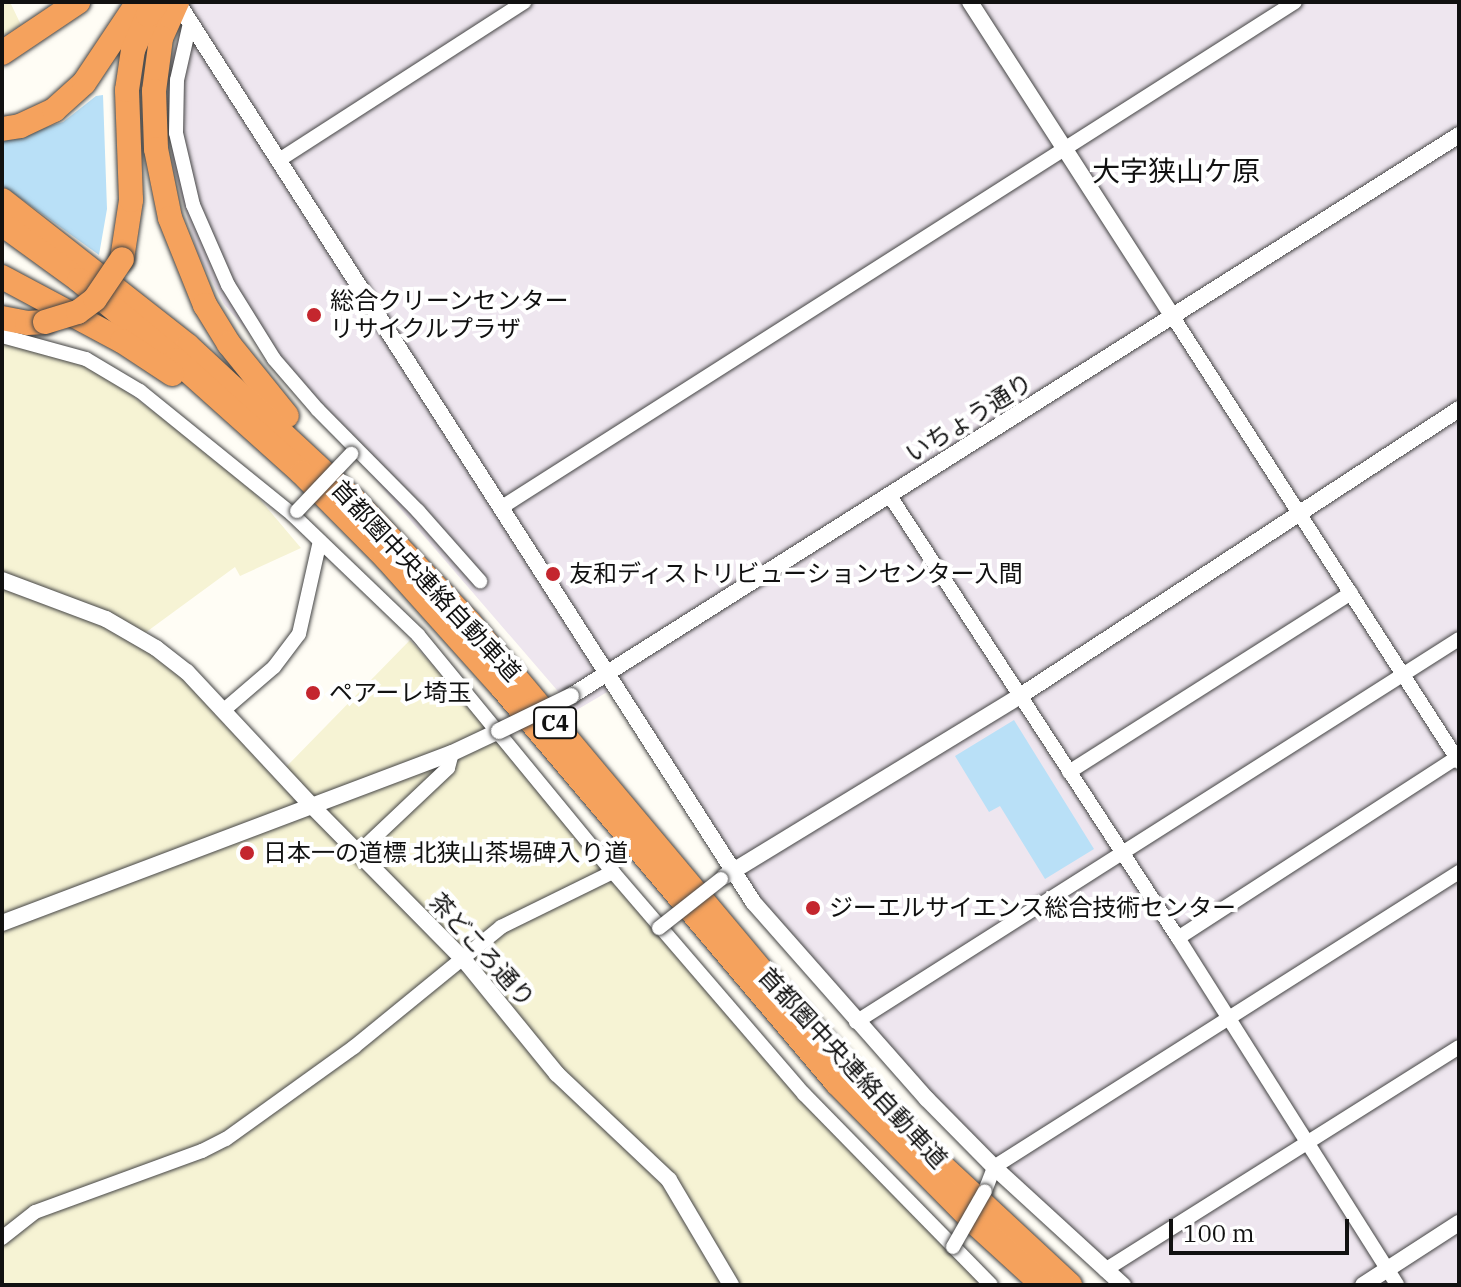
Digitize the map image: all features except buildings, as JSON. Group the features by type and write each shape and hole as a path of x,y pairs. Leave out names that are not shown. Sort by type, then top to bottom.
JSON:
{"highway":[{"path":"2,53 78,2"},
{"path":"2,129 20,126 54,110 84,83 138,2"},
{"path":"2,318 27,323 45,322 78,312 95,299 122,259 131,200 127,90 133,50 148,15 158,2"},
{"path":"184,12 161,38 155,66 154,120 162,184 191,276 229,344 256,381 422,571"},
{"name":"首都圏中央連絡自動車道","path":"2,200 200,356 313,459 422,571 851,1071 928,1153 1070,1285"},
{"name":"首都圏中央連絡自動車道","path":"2,224 79,280 187,369 302,473 386,558 501,686 837,1083 965,1214 1043,1285"},
{"path":"2,277 122,341 179,378 246,429 386,558"}],"street":[{"path":"279,160 524,2"},
{"path":"970,2 1458,760 1178,938"},
{"path":"502,507 1295,2"},
{"path":"184,12 502,507 726,876 856,1022 994,1167 1123,1285"},
{"path":"184,12 177,80 176,133 193,205 228,285 274,359 354,452 418,511 480,581"},
{"name":"いちょう通り","path":"2,923 310,804 452,753 571,696 1459,135"},
{"path":"2,336 86,359 140,391 295,513 418,635 659,928 804,1094 984,1283"},
{"path":"659,928 726,876 1020,696 1459,409"},
{"path":"295,513 354,452"},
{"path":"890,496 1178,938 1397,1285"},
{"path":"224,710 274,667 299,634 320,541"},
{"name":"茶どころ通り","path":"2,580 106,619 156,648 187,672 310,804 464,960 557,1074 669,1180 731,1285"},
{"path":"1069,772 1351,593"},
{"path":"856,1022 1459,639"},
{"path":"358,853 448,768 452,753"},
{"path":"2,1238 35,1212 226,1139 354,1047 501,927 613,872"},
{"path":"953,1247 985,1191 994,1167 1459,872"},
{"path":"1105,1270 1459,1047"},
{"path":"1363,1285 1459,1223"}],"shaded area":[{"path":"2,2 10,2 21,25 2,36"},
{"path":"189,2 1459,2 1459,1285 1131,1285 995,1159 855,1014 732,870 619,685 575,711 224,304 197,252 173,166 167,100 171,60"},
{"path":"2,343 48,353 94,368 186,435 252,490 301,548 240,576 235,567 134,641 156,656 286,767 410,640 503,743 797,1094 1000,1285 2,1285"}],"water":[{"path":"103,95 107,209 99,255 2,185 2,141 63,122 96,96"},
{"path":"1014,720 1094,849 1045,879 1000,806 989,812 955,756"}],"place":[{"name":"総合クリーンセンター リサイクルプラザ","path":"314,315"},
{"name":"友和ディストリビューションセンター入間","path":"553,574"},
{"name":"ペアーレ埼玉","path":"313,693"},
{"name":"日本一の道標 北狭山茶場碑入り道","path":"247,853"},
{"name":"ジーエルサイエンス総合技術センター","path":"813,908"}],"district":[{"name":"大字狭山ケ原","path":"1176,171"}]}
